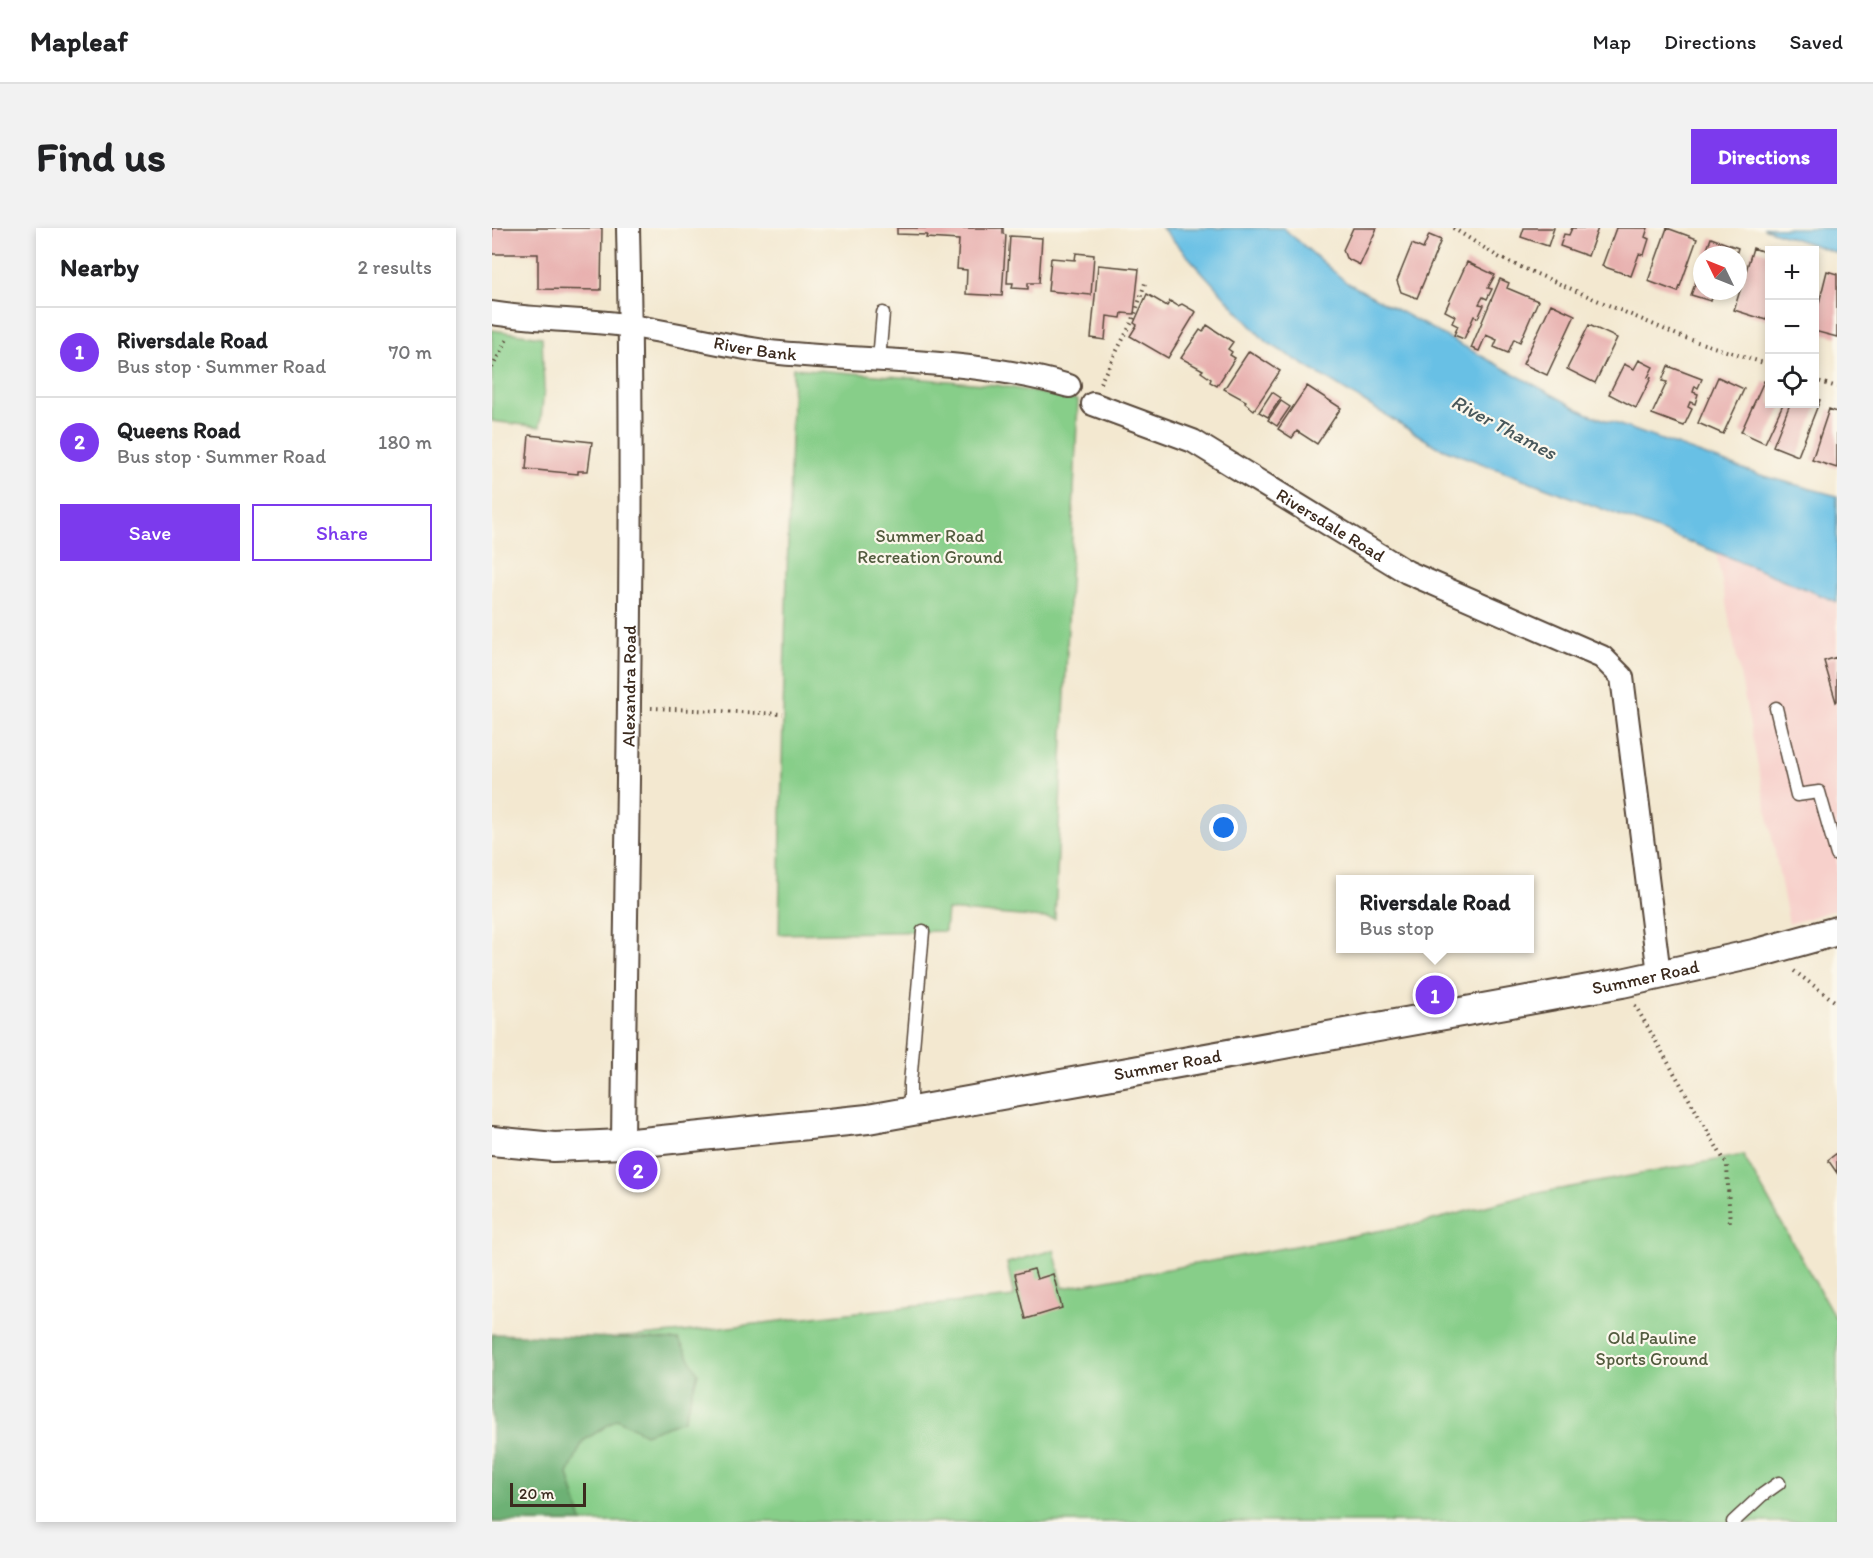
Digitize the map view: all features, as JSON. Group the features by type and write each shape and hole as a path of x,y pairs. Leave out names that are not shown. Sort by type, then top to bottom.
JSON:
{"street":[{"name":"Alexandra Road","path":"623,1144 629,708 628,228"},
{"name":"River Bank","path":"492,313 520,318 630,326 777,353 1033,375 1069,386"},
{"name":"Riversdale Road","path":"1093,404 1193,441 1407,572 1602,657 1622,677 1659,974"},
{"name":"Summer Road","path":"492,1141 554,1147 623,1144 868,1119 1622,983 1780,948 1837,931"}],"lane":[{"path":"879,360 883,313"},
{"path":"1776,708 1797,795 1819,792 1837,855"},
{"path":"910,1112 910,1084 923,931"},
{"path":"1733,1522 1761,1495 1779,1483"}],"path":[{"path":"1453,228 1500,258 1682,338 1765,363"},
{"path":"1093,404 1098,387 1133,321 1146,280"},
{"path":"492,368 520,318"},
{"path":"1819,381 1837,387"},
{"path":"629,708 783,714"},
{"path":"1780,948 1785,964 1837,1003"},
{"path":"1622,983 1727,1165 1730,1226"}],"shaded area":[{"path":"1716,552 1837,602 1837,909 1789,924"}],"green space":[{"path":"492,330 542,337 544,390 540,427 492,421"},
{"name":"Summer Road Recreation Ground","path":"793,368 996,385 1078,400 1055,919 947,910 945,931 779,934"},
{"name":"Old Pauline Sports Ground","path":"1743,1155 1837,1321 1837,1522 529,1522 492,1338 571,1340 649,1335 1014,1297 1007,1263 1054,1250 1063,1288 1422,1223 1528,1195"},
{"path":"492,1334 679,1340 698,1373 684,1420 645,1434 617,1419 583,1441 568,1474 582,1522 492,1522"}],"water":[{"name":"River Thames","path":"1162,228 1283,228 1346,282 1586,413 1757,474 1837,496 1837,602 1716,552 1436,446 1265,341"},
{"path":"1763,228 1837,228 1837,253"}],"building":[{"path":"492,228 602,228 601,290 538,289 538,254 492,254"},
{"path":"897,228 1003,228 1003,234 1006,235 1002,296 966,294 967,270 957,269 959,240 926,238 927,235 897,234"},
{"path":"1353,228 1377,228 1360,265 1346,258 1343,250"},
{"path":"1524,228 1554,228 1548,246 1521,237"},
{"path":"1572,228 1598,228 1588,256 1560,246 1564,234 1569,235"},
{"path":"1616,228 1648,228 1645,237 1649,239 1644,255 1639,254 1631,276 1602,266"},
{"path":"1667,228 1697,239 1678,292 1648,281"},
{"path":"1429,235 1441,240 1417,298 1401,292 1397,281 1412,244 1423,249"},
{"path":"1010,236 1042,238 1039,283 1028,283 1028,289 1012,288 1013,283 1007,283"},
{"path":"1711,238 1733,246 1708,246"},
{"path":"1753,248 1765,252 1765,320 1734,310 1737,300 1747,300 1747,268"},
{"path":"1076,253 1094,255 1091,295 1048,291 1051,258 1075,260"},
{"path":"1467,262 1495,275 1488,288 1492,289 1487,299 1483,297 1479,304 1484,305 1478,318 1474,316 1464,339 1454,335 1458,326 1452,323 1455,316 1445,311"},
{"path":"1098,265 1139,269 1134,314 1122,313 1121,318 1107,316 1105,340 1091,338"},
{"path":"1827,271 1837,274 1837,337 1819,332 1819,303"},
{"path":"1500,279 1509,283 1507,288 1538,301 1520,342 1514,339 1508,353 1494,347 1497,340 1486,335 1479,351 1471,348"},
{"path":"1147,294 1167,306 1170,301 1178,306 1182,304 1196,312 1168,358 1130,336 1137,325 1134,323"},
{"path":"1551,304 1575,315 1547,375 1523,364"},
{"path":"1207,325 1233,342 1228,349 1232,352 1230,355 1235,358 1217,386 1201,372 1203,370 1181,358 1200,330 1203,332"},
{"path":"1589,325 1617,338 1595,383 1567,369"},
{"path":"1249,351 1280,371 1254,410 1245,403 1246,401 1224,389"},
{"path":"1639,360 1653,367 1648,377 1651,378 1636,408 1609,394 1624,364 1634,369"},
{"path":"1668,366 1702,379 1698,388 1695,386 1693,392 1698,394 1695,404 1690,402 1688,407 1692,409 1684,426 1652,414 1667,382 1662,381"},
{"path":"1718,377 1744,389 1723,434 1698,423"},
{"path":"1764,381 1765,408 1781,408 1765,443 1741,432"},
{"path":"1307,386 1341,408 1317,444 1297,431 1292,438 1278,429"},
{"path":"1272,392 1281,398 1268,417 1259,412"},
{"path":"1281,401 1290,407 1277,426 1268,420"},
{"path":"1788,408 1817,408 1798,456 1773,446"},
{"path":"1829,409 1837,412 1837,468 1812,460"},
{"path":"529,435 592,442 588,471 578,471 578,474 526,469"},
{"path":"1837,657 1837,701 1836,702 1824,661"},
{"path":"1837,1153 1837,1173 1828,1160"},
{"path":"1034,1269 1037,1279 1053,1274 1062,1308 1026,1319 1015,1274"}],"place":[{"name":"Riversdale Road","path":"1435,995"},
{"name":"Queens Road","path":"638,1170"}]}
